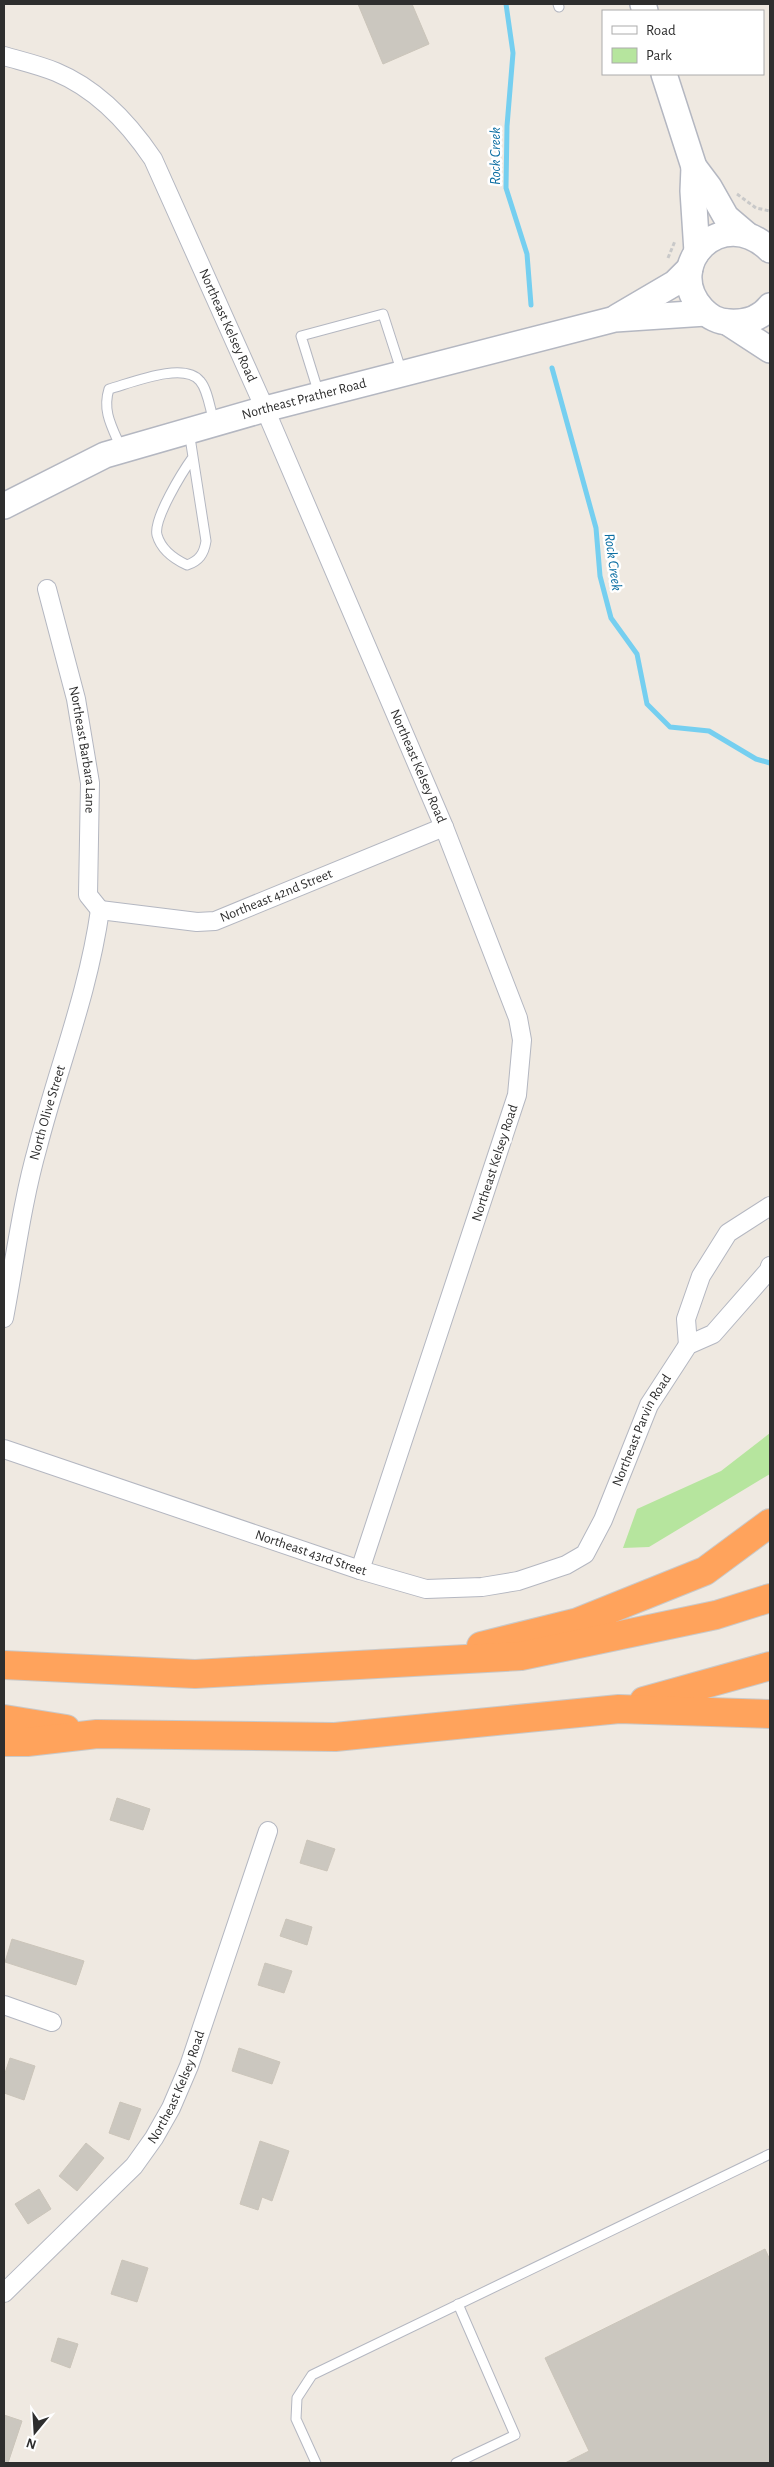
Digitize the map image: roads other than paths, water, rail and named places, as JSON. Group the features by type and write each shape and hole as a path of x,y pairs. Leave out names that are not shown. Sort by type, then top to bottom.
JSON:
{"highway":[{"path":"419,1662 578,1622 705,1570 770,1523"},
{"path":"4,1665 195,1674 521,1656 716,1615 770,1598"},
{"path":"619,1709 770,1666"},
{"path":"4,1742 27,1742 97,1734 335,1737 619,1709 770,1714"},
{"path":"4,1719 97,1734"}],"main road":[{"path":"664,75 694,167 709,187 726,217 762,240"},
{"path":"694,167 694,260 689,280 692,292 716,318 770,350"},
{"name":"Northeast Prather Road","path":"615,319 638,303 675,283 706,242 719,235 732,232 762,240"},
{"name":"Northeast Prather Road","path":"4,506 105,455 265,409 402,373 615,319 716,318 742,323 757,318 770,306"}],"street":[{"name":"Northeast Kelsey Road","path":"4,56 56,72 75,82 111,108 140,140 153,159 265,409 444,827 518,1018 522,1040 522,1060 517,1095 360,1570"},
{"name":"Northeast Barbara Lane","path":"47,590 76,699 88,774 88,894 100,910"},
{"name":"Northeast 42nd Street","path":"100,910 197,922 215,921 444,827"},
{"name":"North Olive Street","path":"4,1318 15,1249 38,1146 82,1003 94,957 100,910"},
{"path":"770,1206 728,1233 701,1276 686,1319 688,1345 713,1334 769,1270 770,1266"},
{"name":"Northeast Parvin Road","path":"603,1520 649,1405 688,1345"},
{"name":"Northeast 43rd Street","path":"4,1449 360,1570 426,1588 482,1587 518,1581 566,1565 585,1554 603,1520"},
{"name":"Northeast Kelsey Road","path":"5,2290 134,2166 158,2131 188,2066 268,1831"},
{"path":"4,2005 52,2022"}],"lane":[{"path":"319,395 301,336 383,314 402,373"},
{"path":"122,451 107,418 105,403 109,389 178,371 192,374 201,382 214,424"},
{"path":"189,431 206,541 205,551 197,562 187,565 174,558 161,544 156,534 158,521 193,457"},
{"path":"316,2463 296,2419 297,2398 312,2375 770,2154"},
{"path":"456,2463 514,2434 458,2304"}],"waterway":[{"name":"Rock Creek","path":"506,4 513,53 507,126 506,188 527,254 531,305"},
{"name":"Rock Creek","path":"552,368 596,528 600,576 611,618 637,654 647,704 670,727 709,731 756,759 770,763"}]}
